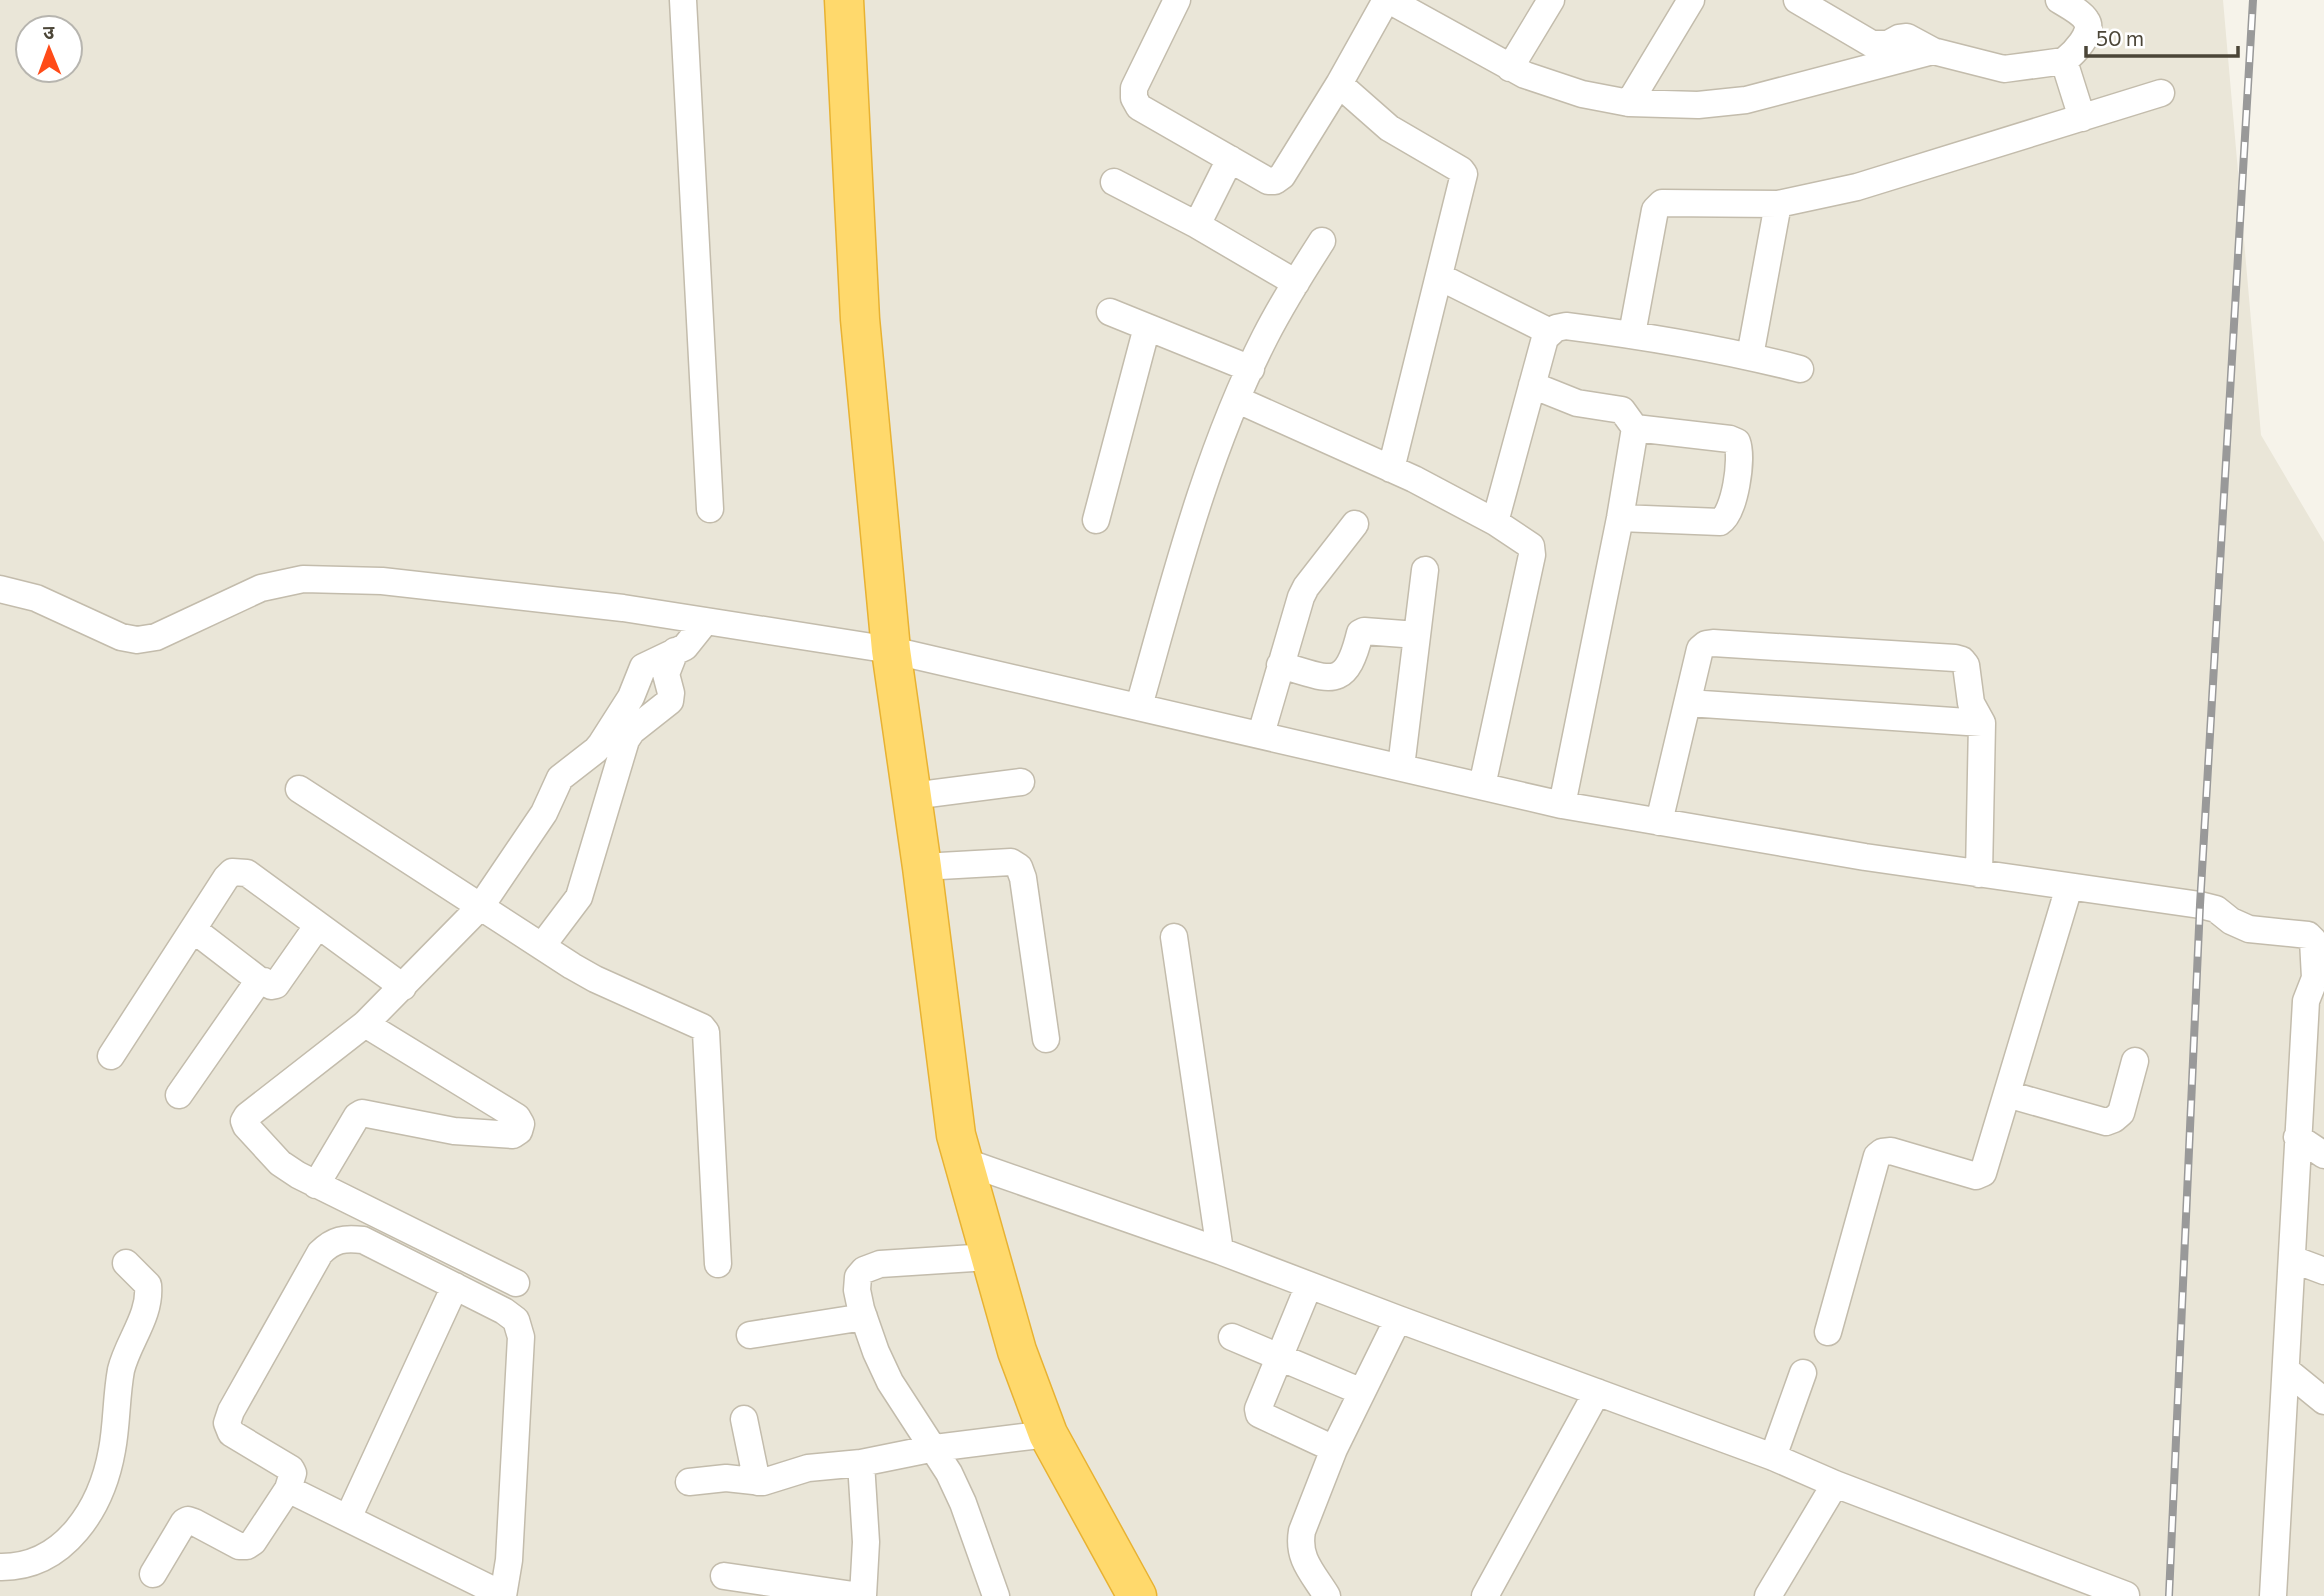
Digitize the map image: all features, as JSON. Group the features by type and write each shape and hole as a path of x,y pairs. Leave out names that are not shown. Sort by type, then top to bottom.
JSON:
{"highway":[{"path":"844,0 860,319 891,650 956,1135 1017,1351 1048,1434 1137,1596"}],"street":[{"path":"683,0 710,509"},
{"path":"1177,0 1134,88 1134,98 1139,107 1268,181 1275,181 1282,176 1388,0 1510,68 1582,94 1629,103 1698,105 1746,100 1933,51"},
{"path":"1510,68 1551,0"},
{"path":"1629,103 1691,0"},
{"path":"1813,4 1872,44 1888,44 1907,37 1933,51 2004,69 2064,61 2087,34 2088,25 2085,18 2059,0"},
{"path":"2064,61 2082,118"},
{"path":"1339,84 1389,128 1464,174 1391,469"},
{"path":"1632,334 1655,210 1662,203 1778,204 1881,181 2161,93"},
{"path":"1197,225 1230,159"},
{"path":"1114,182 1197,225 1296,283"},
{"path":"1750,356 1778,204"},
{"path":"1139,706 1181,555 1230,416 1263,340 1322,241"},
{"path":"1440,277 1550,332"},
{"path":"1110,312 1251,369"},
{"path":"1495,522 1545,338 1550,332 1566,326 1632,334 1750,356 1801,369"},
{"path":"1096,520 1147,327"},
{"path":"1532,385 1577,403 1622,410 1635,428 1620,518 1562,805"},
{"path":"1238,400 1391,469 1495,522 1531,546 1532,555 1482,786"},
{"path":"1620,518 1720,522 1726,519 1731,509 1740,459 1737,442 1730,439 1635,428"},
{"path":"1261,734 1295,610 1306,587 1355,524"},
{"path":"1401,767 1425,570"},
{"path":"0,589 36,598 121,637 137,640 156,637 261,588 303,579 382,581 624,608 891,650 1562,805 1819,849 2200,905 2216,909 2231,922 2249,929 2308,935 2313,940 2319,972 2306,1001 2314,1038 2297,1138 2273,1596"},
{"path":"516,1283 287,1169 244,1121 365,1024 481,906 544,813 560,778 601,744 631,697 643,667 689,642 705,622"},
{"path":"1280,665 1331,678 1343,674 1353,661 1360,634 1364,631 1417,635"},
{"path":"1659,821 1700,649 1706,644 1713,642 1955,658 1966,665 1971,703 1982,723 1979,874"},
{"path":"542,946 579,897 626,740 632,731 670,701 671,693 666,674 676,651"},
{"path":"1688,703 1982,723"},
{"path":"912,796 1021,782"},
{"path":"299,789 595,979 702,1027 706,1032 718,1264"},
{"path":"922,867 1012,862 1019,867 1023,878 1046,1039"},
{"path":"111,1056 232,872 247,873 402,987"},
{"path":"1828,1332 1877,1156 1891,1151 1976,1176 1983,1173 2069,887"},
{"path":"194,930 259,981 271,986 276,985 318,925"},
{"path":"1174,937 1220,1251"},
{"path":"179,1095 259,981"},
{"path":"316,1185 357,1116 362,1113 454,1131 513,1135 519,1131 521,1124 517,1117 365,1024"},
{"path":"2007,1094 2106,1122 2120,1113 2135,1061"},
{"path":"2297,1138 2324,1155"},
{"path":"962,1161 1220,1251 1773,1457 1835,1484 2126,1595"},
{"path":"153,1574 184,1522 194,1522 239,1546 247,1546 253,1542 288,1489 293,1473 291,1469 231,1433 227,1423 231,1411 320,1253 331,1242 345,1238 363,1240 504,1311 516,1320 521,1337 509,1560 503,1596 288,1489"},
{"path":"989,1257 880,1264 864,1270 858,1277 857,1290 876,1352 890,1382 935,1448 962,1503 996,1596"},
{"path":"2292,1259 2324,1271"},
{"path":"0,1567 45,1558 65,1545 103,1487 113,1447 122,1367 150,1300 148,1285 126,1263"},
{"path":"1309,1285 1258,1409 1259,1414 1334,1449"},
{"path":"348,1518 455,1286"},
{"path":"750,1335 864,1317"},
{"path":"1327,1596 1301,1556 1299,1545 1302,1531 1334,1449 1398,1319"},
{"path":"1233,1338 1362,1392"},
{"path":"2286,1370 2324,1401"},
{"path":"1773,1457 1803,1373"},
{"path":"1485,1596 1597,1392"},
{"path":"744,1419 757,1482"},
{"path":"689,1482 726,1478 757,1482 807,1468 861,1463 935,1448 1048,1434"},
{"path":"724,1576 862,1596 866,1542 861,1463"},
{"path":"1768,1596 1835,1484"}],"shaded area":[{"path":"0,0 2223,0 2261,435 2324,542 2324,1596 0,1596"}],"railway":[{"path":"2169,1596 2200,905 2253,0"}]}
